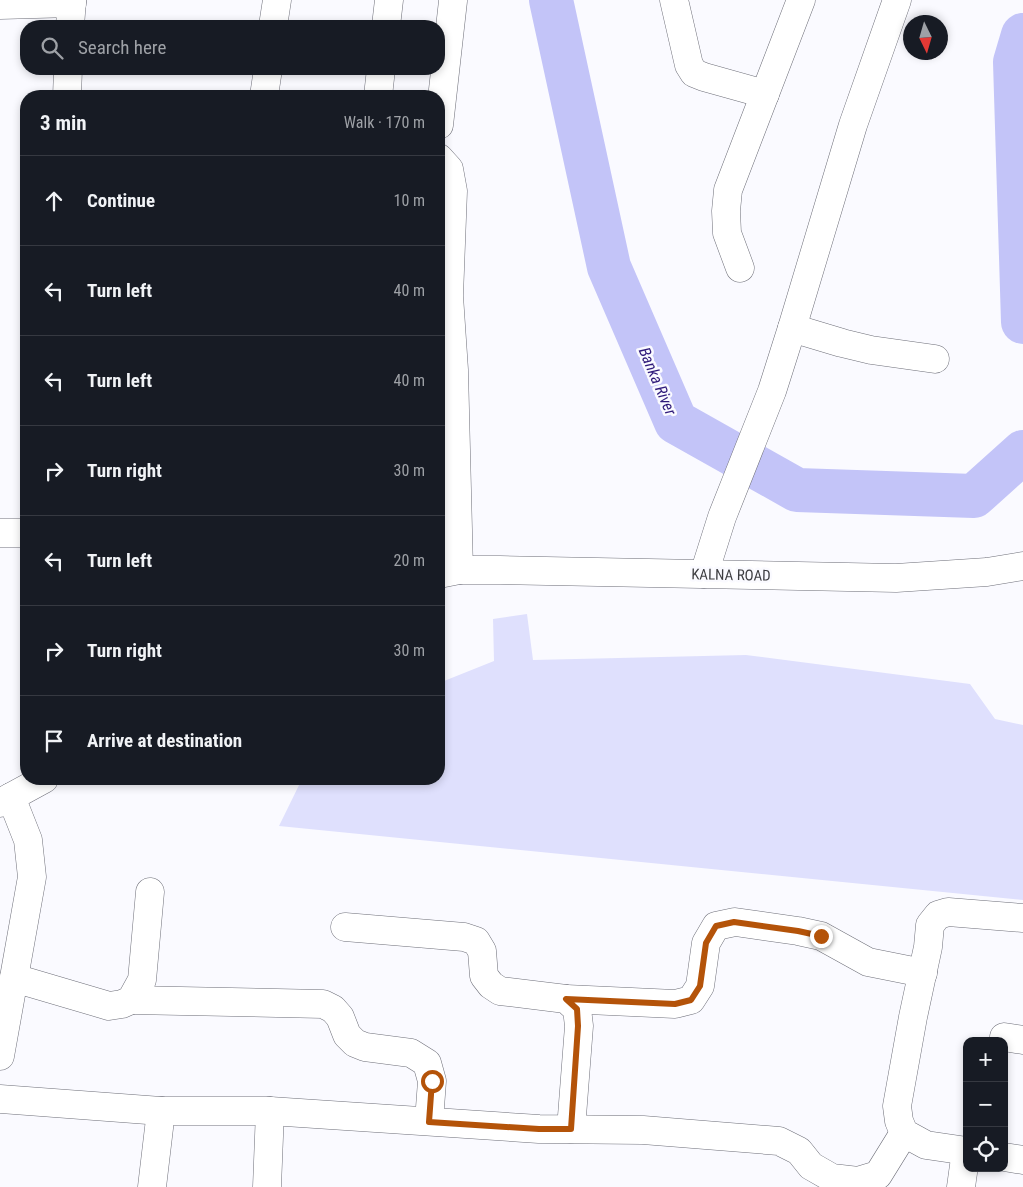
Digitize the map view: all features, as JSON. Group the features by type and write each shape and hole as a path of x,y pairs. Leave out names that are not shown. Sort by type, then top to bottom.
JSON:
{"street":[{"path":"274,20 277,0"},
{"path":"387,20 389,0"},
{"path":"674,0 689,65 694,73 704,78 764,94"},
{"path":"740,268 727,233 726,211 728,190 800,0"},
{"path":"704,574 722,517 772,391 853,125 897,0"},
{"path":"445,35 453,1"},
{"path":"0,5 71,10"},
{"path":"67,90 68,75"},
{"path":"265,90 267,75"},
{"path":"379,90 380,75"},
{"path":"441,75 441,90"},
{"path":"445,165 449,169 453,191 449,296 454,370 449,572"},
{"path":"792,328 871,350 935,359"},
{"path":"0,533 20,533"},
{"name":"KALNA ROAD","path":"449,572 500,570 896,578 986,572 1023,566"},
{"path":"0,1056 32,877 28,840 5,800 33,785"},
{"path":"131,1000 142,980 150,892"},
{"path":"963,1151 926,1145 904,1134 899,1121 897,1106 928,947 930,925 938,915 948,912 1023,918"},
{"path":"344,926 464,937 476,941 482,951 484,976 491,985 500,990 566,999 675,1004 691,1000 700,986 706,943 716,926 734,922 821,936 868,962 922,973"},
{"path":"14,978 109,1006 131,1000 323,1004 333,1009 340,1017 347,1035 355,1043 364,1048 411,1053 427,1063 432,1081 429,1122"},
{"path":"566,999 577,1009 578,1026 571,1129"},
{"path":"0,1099 161,1111 270,1111 539,1129 643,1130 779,1141 799,1151 811,1166 832,1178 858,1181 878,1181 904,1134"},
{"path":"152,1187 161,1111"},
{"path":"267,1187 270,1111"},
{"path":"1008,1158 1023,1160"},
{"path":"961,1187 963,1172"}],"shaded area":[{"path":"527,614 533,660 746,655 970,684 995,719 1023,725 1023,900 279,826 299,785 445,785 445,681 494,661 493,619"}],"waterway":[{"name":"Banka River","path":"551,0 609,267 676,422 797,490 974,496 1023,452"},
{"name":"Banka River","path":"1023,35 1015,62 1023,322"}],"route":[{"path":"432,1081 429,1122 539,1129 571,1129 578,1026 577,1009 566,999 675,1004 691,1000 700,986 706,943 716,926 734,922 821,936"}]}
